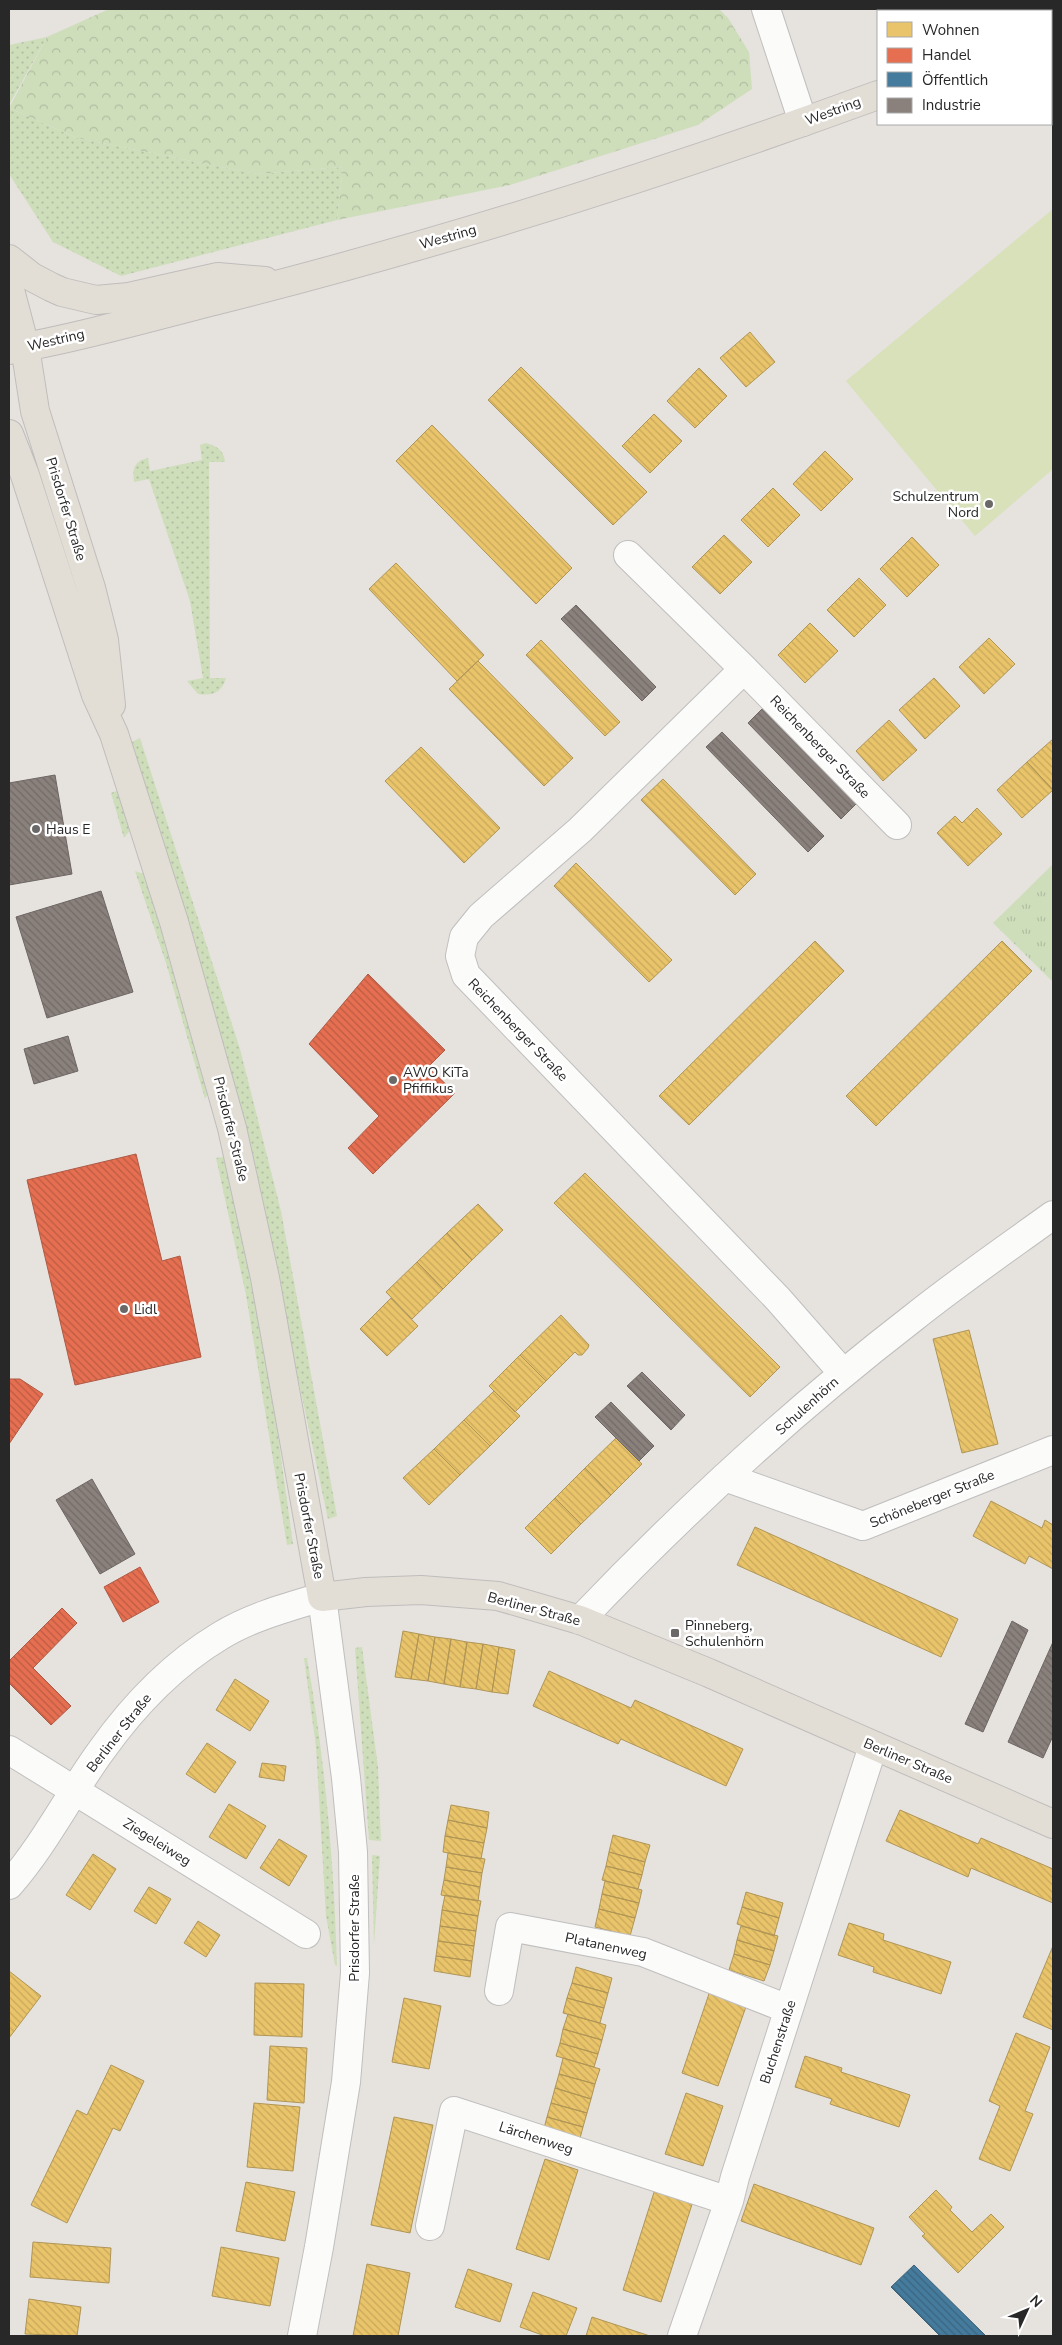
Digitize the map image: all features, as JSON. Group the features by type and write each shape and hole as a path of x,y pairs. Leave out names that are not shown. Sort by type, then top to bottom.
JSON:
{"main road":[{"name":"Westring","path":"17,349 286,282 548,208 877,95"},
{"path":"9,259 32,277 51,287 62,292 96,300 129,297 218,277 286,282"},
{"name":"Prisdorfer Straße","path":"9,286 17,349 91,588 104,640 114,734"},
{"name":"Prisdorfer Straße","path":"9,434 25,475 96,695 114,734 174,922 232,1128 265,1278 322,1597"},
{"name":"Berliner Straße","path":"322,1597 366,1592 421,1590 498,1596 580,1620 709,1673 1053,1824"}],"street":[{"path":"766,9 803,122"},
{"name":"Reichenberger Straße","path":"628,555 744,669 896,825"},
{"name":"Reichenberger Straße","path":"744,669 580,830 481,916 464,937 460,956 466,975 778,1299 843,1373"},
{"name":"Schulenhörn","path":"580,1620 725,1477 843,1373 914,1317 1053,1215"},
{"name":"Schöneberger Straße","path":"725,1477 863,1526 1053,1450"},
{"name":"Berliner Straße","path":"9,1885 31,1860 100,1751 146,1696 183,1661 221,1635 266,1614 322,1597"},
{"name":"Prisdorfer Straße","path":"302,2336 320,2247 346,2082 355,1973 353,1852 346,1778 322,1597"},
{"name":"Buchenstraße","path":"682,2336 729,2201 735,2176 873,1746"},
{"name":"Ziegeleiweg","path":"9,1750 306,1934"},
{"name":"Platanenweg","path":"499,1990 510,1927 643,1952 788,2009"},
{"name":"Lärchenweg","path":"430,2226 454,2111 729,2201"}],"green space":[{"path":"109,9 719,9 728,18 749,52 752,89 698,125 510,185 337,220 343,167 256,174 77,138 9,108 47,37"},
{"path":"47,37 9,105 9,45"},
{"path":"9,108 77,138 256,174 343,167 337,220 121,276 53,242 9,174"},
{"path":"1053,209 1053,469 975,536 846,381"},
{"path":"206,443 219,449 223,454 225,462 209,462 210,678 226,678 219,690 212,694 203,695 198,694 187,681 203,678 190,601 149,479 134,482 133,473 137,463 148,458 150,471 202,460 200,445"},
{"path":"140,738 240,1049 281,1211 337,1516 328,1519 244,1125 150,815 154,813 132,742"},
{"path":"119,790 132,828 124,838 111,793"},
{"path":"1053,864 1053,982 993,923"},
{"path":"135,871 147,875 211,1088 205,1099 166,963"},
{"path":"223,1157 230,1164 258,1291 293,1544 287,1545 246,1295 216,1158"},
{"path":"362,1647 378,1767 381,1841 369,1840 355,1648"},
{"path":"304,1658 307,1658 324,1773 334,1888 337,1966 335,1965 326,1916 316,1747"},
{"path":"372,1855 380,1856 374,1945"}],"building: Wohnen":[{"path":"750,332 775,362 746,387 720,358"},
{"path":"521,367 647,492 613,525 488,400"},
{"path":"699,368 727,396 695,428 667,401"},
{"path":"654,414 682,441 650,473 622,446"},
{"path":"432,425 572,568 536,604 396,461"},
{"path":"825,451 853,479 821,511 793,484"},
{"path":"773,488 800,515 768,547 741,520"},
{"path":"724,535 752,562 720,594 692,567"},
{"path":"912,537 939,565 907,597 880,569"},
{"path":"396,563 484,655 457,681 369,589"},
{"path":"859,578 886,605 854,637 827,610"},
{"path":"810,623 838,651 805,683 778,655"},
{"path":"989,638 1015,664 984,694 959,667"},
{"path":"541,640 620,722 605,736 526,655"},
{"path":"478,661 573,758 544,786 449,689"},
{"path":"934,678 960,706 925,739 899,710"},
{"path":"889,720 917,750 883,781 856,751"},
{"path":"1053,739 1053,790 1027,762"},
{"path":"421,747 500,828 464,863 385,781"},
{"path":"1027,762 1053,790 1022,818 997,790"},
{"path":"663,779 756,874 735,895 641,800"},
{"path":"977,808 1002,834 968,866 937,833 955,816 962,823"},
{"path":"576,863 672,960 649,982 554,886"},
{"path":"815,941 844,971 689,1125 659,1096"},
{"path":"1002,941 1032,971 876,1126 846,1096"},
{"path":"585,1173 780,1367 750,1397 554,1203"},
{"path":"478,1204 503,1230 472,1260 447,1233"},
{"path":"447,1233 472,1260 443,1289 417,1262"},
{"path":"417,1262 443,1289 412,1319 386,1292"},
{"path":"391,1298 418,1326 387,1356 360,1329"},
{"path":"561,1315 589,1345 582,1355 578,1355 575,1352 546,1381 520,1355"},
{"path":"969,1330 998,1444 962,1453 933,1339"},
{"path":"520,1355 546,1381 515,1412 489,1386"},
{"path":"494,1391 520,1416 490,1446 464,1420"},
{"path":"464,1420 490,1446 460,1475 434,1449"},
{"path":"616,1438 642,1464 611,1495 585,1468"},
{"path":"434,1449 460,1475 429,1505 403,1478"},
{"path":"585,1468 611,1495 581,1524 555,1498"},
{"path":"555,1498 581,1524 551,1554 525,1528"},
{"path":"991,1501 1042,1528 1045,1520 1053,1525 1053,1569 1029,1556 1025,1564 973,1536"},
{"path":"755,1527 958,1619 941,1657 737,1565"},
{"path":"403,1631 419,1634 411,1679 395,1677"},
{"path":"419,1634 435,1637 428,1681 411,1679"},
{"path":"435,1637 451,1639 444,1684 428,1681"},
{"path":"451,1639 467,1642 460,1687 444,1684"},
{"path":"467,1642 483,1644 476,1689 460,1687"},
{"path":"483,1644 499,1647 492,1692 476,1689"},
{"path":"499,1647 515,1650 508,1694 492,1692"},
{"path":"549,1671 631,1708 635,1700 743,1749 726,1786 621,1739 618,1744 533,1706"},
{"path":"235,1679 269,1701 250,1731 216,1710"},
{"path":"207,1743 236,1762 215,1793 186,1774"},
{"path":"262,1763 286,1766 284,1781 259,1777"},
{"path":"229,1804 266,1826 246,1859 209,1837"},
{"path":"451,1805 489,1812 487,1828 448,1820"},
{"path":"900,1810 978,1844 981,1838 1053,1869 1053,1903 971,1868 968,1877 886,1841"},
{"path":"448,1820 487,1828 484,1843 445,1836"},
{"path":"613,1835 650,1845 645,1862 609,1852"},
{"path":"445,1836 484,1843 481,1859 443,1852"},
{"path":"279,1839 307,1856 289,1886 260,1868"},
{"path":"609,1852 645,1862 642,1875 606,1866"},
{"path":"448,1853 485,1859 482,1873 446,1867"},
{"path":"93,1854 116,1869 90,1910 66,1895"},
{"path":"606,1866 642,1875 638,1889 602,1880"},
{"path":"446,1867 482,1873 480,1887 444,1880"},
{"path":"444,1880 480,1887 478,1901 441,1895"},
{"path":"605,1881 642,1890 639,1903 602,1894"},
{"path":"149,1887 171,1899 156,1924 134,1911"},
{"path":"746,1892 783,1903 779,1918 742,1907"},
{"path":"602,1894 639,1903 635,1918 599,1909"},
{"path":"445,1895 481,1901 478,1916 442,1910"},
{"path":"742,1907 779,1918 774,1936 737,1924"},
{"path":"599,1909 635,1918 630,1936 595,1927"},
{"path":"442,1910 478,1916 476,1931 440,1926"},
{"path":"198,1921 220,1935 206,1957 184,1943"},
{"path":"849,1923 884,1934 883,1940 951,1962 941,1994 873,1972 874,1967 838,1955"},
{"path":"440,1926 476,1931 474,1946 438,1941"},
{"path":"741,1926 778,1936 774,1951 737,1940"},
{"path":"737,1940 774,1951 770,1965 734,1954"},
{"path":"438,1941 474,1946 472,1961 436,1956"},
{"path":"1053,1946 1053,2030 1023,2017"},
{"path":"734,1954 770,1965 764,1981 729,1970"},
{"path":"436,1956 472,1961 470,1977 434,1971"},
{"path":"576,1967 612,1978 608,1993 572,1983"},
{"path":"9,1971 41,1996 9,2038"},
{"path":"255,1983 304,1984 302,2037 254,2035"},
{"path":"572,1983 608,1993 604,2008 567,1998"},
{"path":"711,1988 748,2001 718,2086 682,2073"},
{"path":"404,1998 441,2006 429,2069 392,2062"},
{"path":"567,1998 604,2008 600,2023 563,2013"},
{"path":"568,2014 606,2025 602,2040 563,2029"},
{"path":"563,2029 602,2040 598,2054 560,2043"},
{"path":"1016,2033 1050,2047 1025,2111 1033,2114 1010,2171 979,2159 1000,2106 989,2101"},
{"path":"560,2043 598,2054 594,2067 556,2056"},
{"path":"270,2046 307,2048 304,2103 267,2100"},
{"path":"805,2056 842,2068 841,2072 910,2095 899,2127 830,2104 832,2099 795,2087"},
{"path":"563,2058 600,2069 595,2084 559,2074"},
{"path":"111,2065 144,2081 120,2131 113,2128 67,2223 31,2205 77,2110 87,2115"},
{"path":"559,2074 595,2084 591,2099 555,2088"},
{"path":"555,2088 591,2099 587,2113 551,2103"},
{"path":"686,2093 723,2106 703,2166 665,2154"},
{"path":"254,2103 300,2107 293,2171 247,2167"},
{"path":"551,2103 587,2113 583,2127 547,2117"},
{"path":"394,2117 433,2125 410,2233 371,2225"},
{"path":"547,2117 583,2127 579,2142 543,2132"},
{"path":"545,2159 578,2170 549,2260 516,2249"},
{"path":"246,2182 295,2192 285,2241 236,2231"},
{"path":"754,2184 874,2228 861,2265 741,2221"},
{"path":"656,2186 694,2198 661,2302 623,2290"},
{"path":"936,2190 952,2207 950,2210 972,2232 991,2214 1004,2227 958,2273 922,2236 925,2234 909,2217"},
{"path":"33,2242 111,2248 109,2283 30,2277"},
{"path":"221,2247 279,2258 270,2306 212,2296"},
{"path":"367,2264 410,2273 398,2336 353,2336"},
{"path":"468,2269 512,2284 500,2322 455,2307"},
{"path":"533,2292 577,2308 566,2336 545,2336 520,2327"},
{"path":"29,2299 81,2307 77,2336 25,2334"},
{"path":"592,2317 650,2336 586,2336"}],"building: Handel":[{"name":"AWO KiTa Pfiffikus","path":"368,974 445,1050 428,1067 455,1093 373,1174 348,1148 379,1116 309,1044"},
{"name":"Lidl","path":"136,1154 162,1261 180,1256 201,1357 75,1385 27,1180"},
{"path":"9,1379 20,1379 43,1394 9,1444"},
{"path":"140,1567 159,1602 123,1622 104,1587"},
{"path":"62,1608 77,1623 33,1668 71,1706 51,1725 9,1683 9,1661"}],"building: Öffentlich":[{"path":"914,2265 986,2336 940,2336 891,2287"}],"building: Industrie":[{"path":"576,605 656,687 642,701 561,619"},
{"path":"763,708 856,804 841,819 748,723"},
{"path":"722,732 824,836 808,852 706,747"},
{"name":"Haus E","path":"55,775 72,874 9,885 9,783"},
{"path":"101,891 133,992 47,1018 16,917"},
{"path":"68,1036 78,1071 34,1084 24,1049"},
{"path":"642,1372 685,1415 671,1430 627,1386"},
{"path":"611,1402 654,1446 639,1461 595,1417"},
{"path":"92,1479 135,1554 100,1574 56,1500"},
{"path":"1012,1621 1028,1630 983,1732 965,1724"},
{"path":"1053,1642 1053,1736 1043,1758 1008,1742"}],"place":[{"name":"Schulzentrum Nord","path":"989,504"},
{"name":"Haus E","path":"36,829"},
{"name":"AWO KiTa Pfiffikus","path":"393,1080"},
{"name":"Lidl","path":"124,1309"},
{"name":"Pinneberg, Schulenhörn","path":"675,1633"}]}
